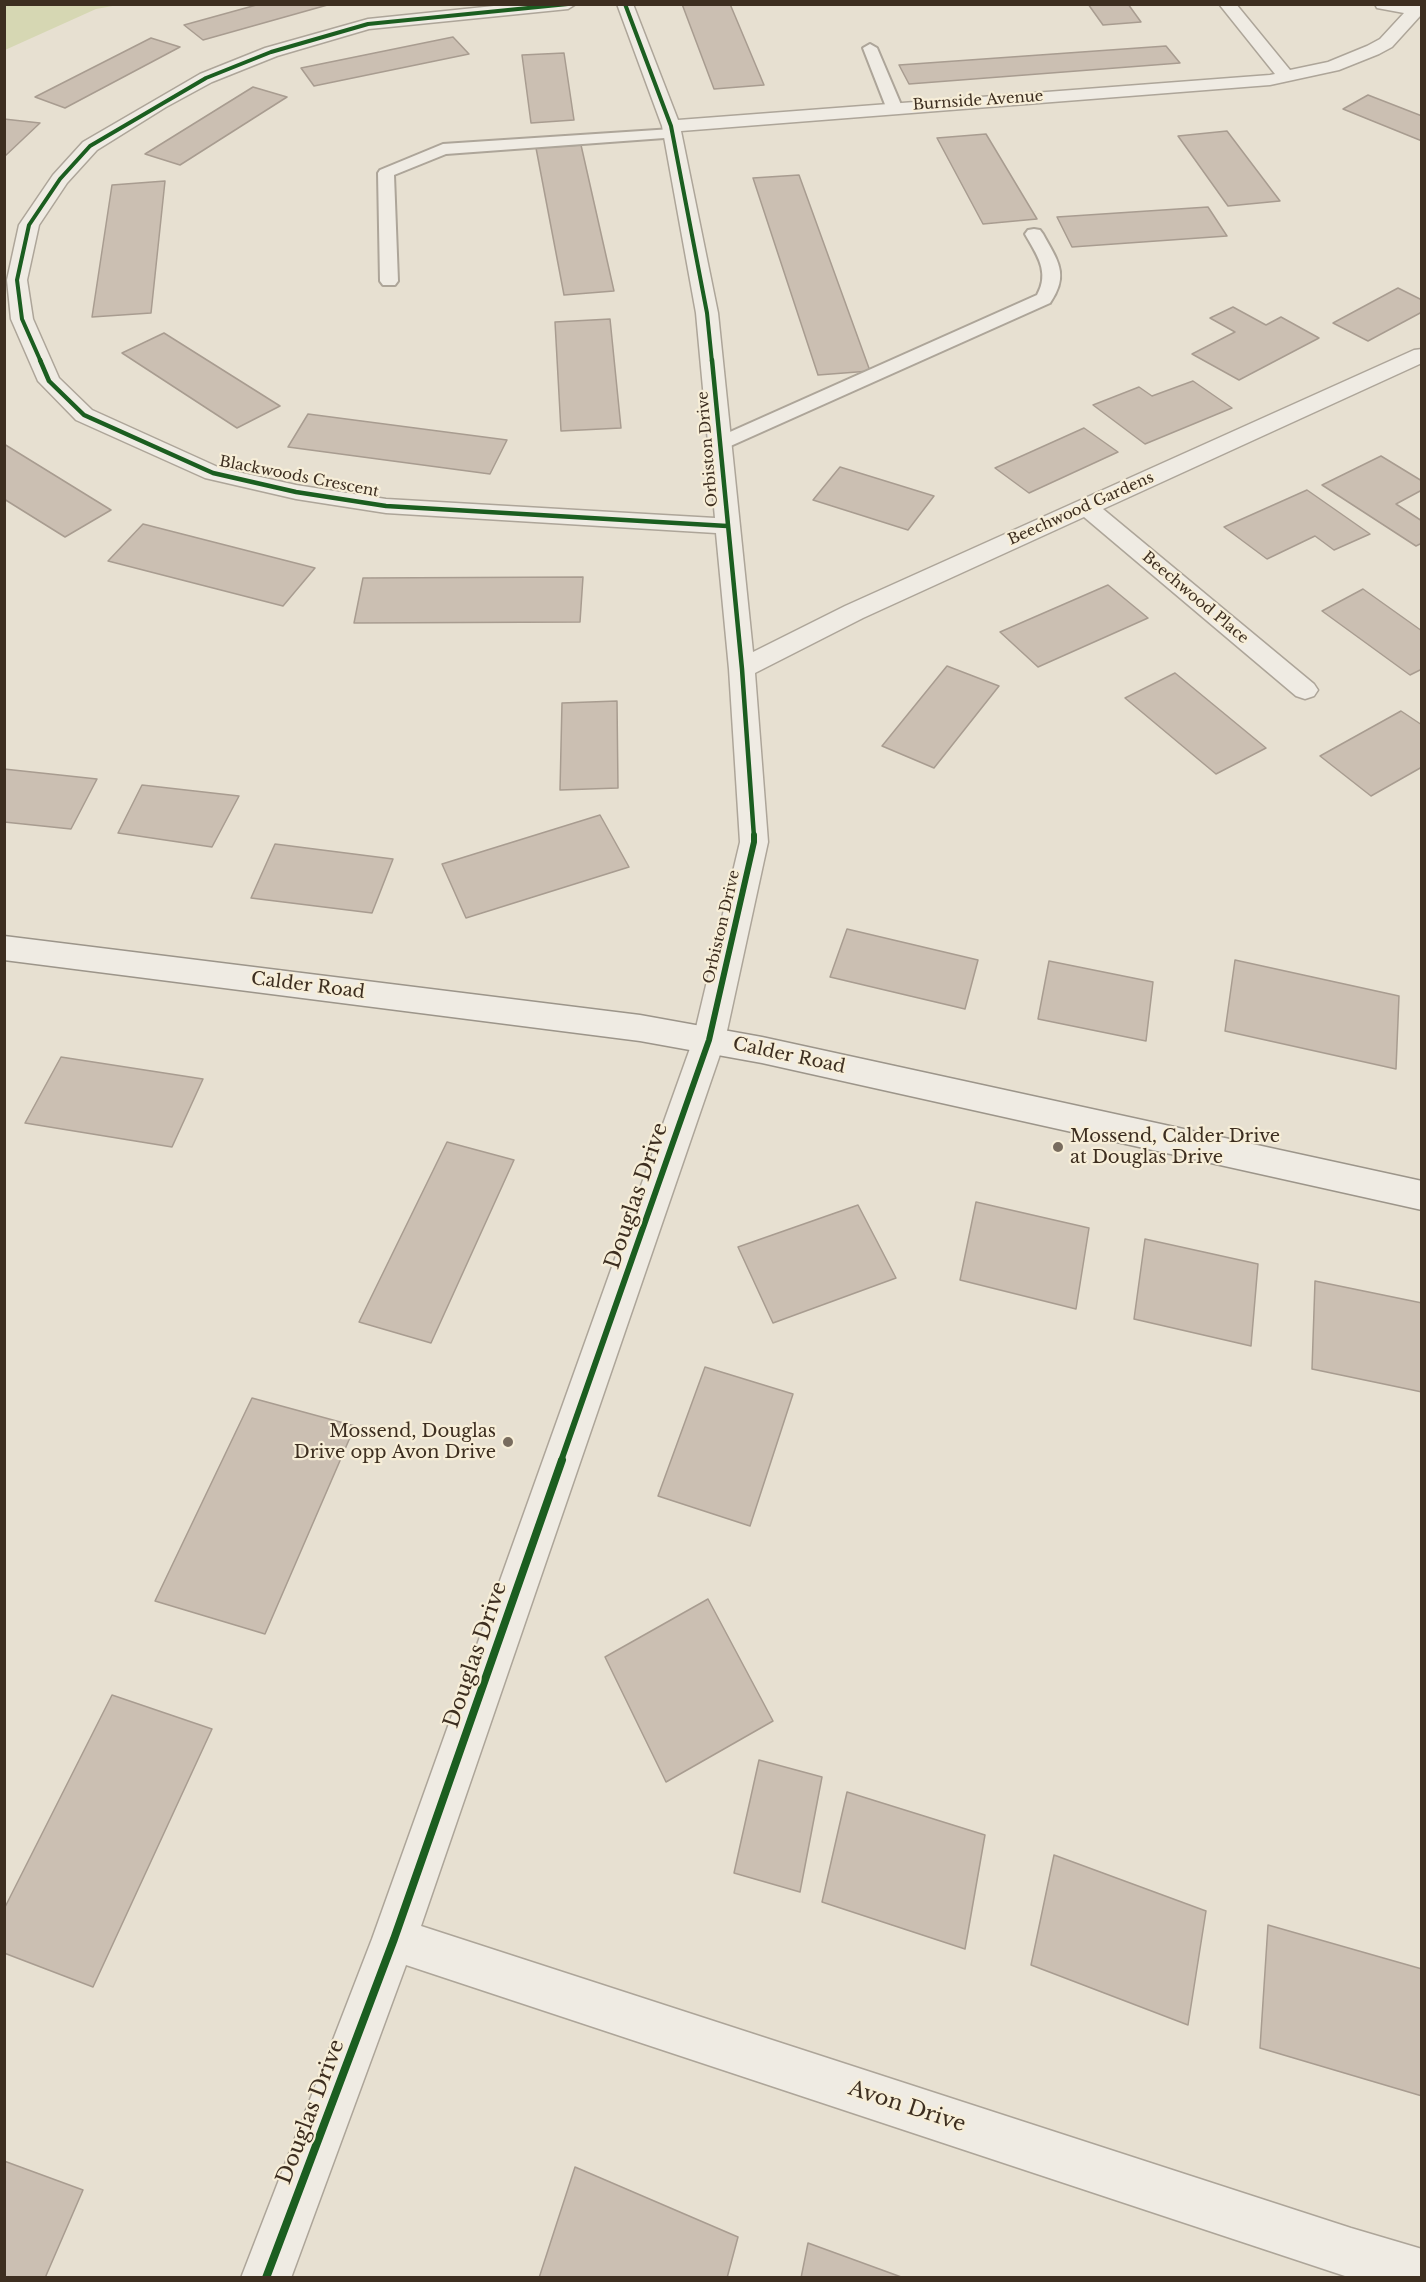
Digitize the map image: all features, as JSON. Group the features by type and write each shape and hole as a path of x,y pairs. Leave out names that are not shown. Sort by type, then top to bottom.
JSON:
{"street":[{"name":"Blackwoods Crescent","path":"568,4 368,24 271,52 206,78 160,103 90,146 60,179 29,225 17,280 22,320 49,381 84,415 213,473 296,492 386,506 727,526"},
{"name":"Orbiston Drive","path":"625,4 671,130 707,313 742,669 754,842 709,1040"},
{"path":"1227,4 1285,75"},
{"name":"Burnside Avenue","path":"1383,4 1415,8"},
{"name":"Burnside Avenue","path":"671,130 894,107 1270,80 1334,66 1372,50 1386,43 1415,8"},
{"name":"Beechwood Gardens","path":"742,669 854,612 1422,355"},
{"name":"Beechwood Place","path":"1086,507 1305,690"},
{"name":"Calder Road","path":"4,948 640,1028 709,1040 1422,1196"},
{"name":"Douglas Drive","path":"266,2277 394,1939 709,1040"},
{"name":"Avon Drive","path":"394,1939 1351,2253 1422,2274"}],"lane":[{"path":"870,48 894,107"},
{"path":"389,281 386,173 443,149 671,130"},
{"path":"720,444 1044,299 1052,286 1054,273 1034,234"}],"green space":[{"path":"4,5 118,5 96,9 5,50"}],"building":[{"path":"260,4 331,4 203,40 184,25"},
{"path":"682,4 730,4 764,85 714,89"},
{"path":"1088,4 1128,4 1141,22 1103,25"},
{"path":"453,37 469,54 314,86 301,68"},
{"path":"151,38 180,47 65,108 35,97"},
{"path":"1166,46 1180,63 909,84 899,65"},
{"path":"564,53 574,120 531,123 522,55"},
{"path":"253,87 287,97 180,165 145,154"},
{"path":"1368,95 1422,116 1422,141 1343,109"},
{"path":"4,119 40,123 4,157"},
{"path":"1227,131 1280,201 1228,206 1178,136"},
{"path":"986,134 1037,219 983,224 937,138"},
{"path":"581,145 614,291 564,295 536,148"},
{"path":"799,175 870,371 818,375 753,178"},
{"path":"165,181 151,313 92,317 112,185"},
{"path":"1208,207 1227,236 1072,247 1057,217"},
{"path":"1398,288 1422,300 1422,312 1368,341 1333,323"},
{"path":"1233,307 1266,325 1281,317 1319,338 1239,380 1192,354 1235,332 1210,318"},
{"path":"610,319 621,428 561,431 555,322"},
{"path":"164,333 280,406 237,428 122,353"},
{"path":"1193,381 1232,408 1145,444 1093,405 1139,387 1152,396"},
{"path":"308,414 507,440 490,474 288,447"},
{"path":"1084,428 1118,452 1029,493 995,468"},
{"path":"4,444 111,510 65,537 4,499"},
{"path":"1381,456 1422,481 1422,490 1396,504 1422,521 1422,543 1416,546 1322,485"},
{"path":"840,467 934,496 908,530 813,500"},
{"path":"1307,490 1370,534 1334,550 1315,536 1267,559 1224,527"},
{"path":"143,524 315,568 283,606 108,561"},
{"path":"583,577 580,622 354,623 363,578"},
{"path":"1108,585 1148,618 1038,667 1000,632"},
{"path":"1363,589 1422,631 1422,669 1410,675 1322,611"},
{"path":"947,666 999,686 934,768 882,746"},
{"path":"1175,673 1266,748 1216,774 1125,698"},
{"path":"617,701 618,788 560,790 562,703"},
{"path":"1401,711 1422,725 1422,767 1371,796 1320,756"},
{"path":"4,769 97,779 71,829 4,822"},
{"path":"142,785 239,796 212,847 118,833"},
{"path":"600,815 629,867 466,918 442,864"},
{"path":"275,844 393,859 372,913 251,898"},
{"path":"847,929 978,960 965,1009 830,977"},
{"path":"1235,960 1399,996 1396,1069 1225,1031"},
{"path":"1049,961 1153,982 1146,1041 1038,1019"},
{"path":"61,1057 203,1079 172,1147 25,1123"},
{"path":"447,1142 514,1160 431,1343 359,1322"},
{"path":"976,1202 1089,1228 1076,1309 960,1280"},
{"path":"858,1205 896,1278 773,1323 738,1247"},
{"path":"1145,1239 1258,1264 1251,1346 1134,1319"},
{"path":"1315,1281 1422,1303 1422,1392 1312,1369"},
{"path":"705,1367 793,1394 750,1526 658,1496"},
{"path":"252,1398 355,1426 265,1634 155,1601"},
{"path":"708,1599 773,1721 666,1782 605,1657"},
{"path":"112,1695 212,1729 93,1987 4,1953 4,1909"},
{"path":"759,1760 822,1777 800,1892 734,1873"},
{"path":"847,1792 985,1835 965,1949 822,1902"},
{"path":"1054,1855 1206,1911 1188,2025 1031,1965"},
{"path":"1268,1925 1422,1969 1422,2096 1260,2048"},
{"path":"4,2161 83,2190 45,2278 4,2278"},
{"path":"575,2167 738,2237 727,2278 539,2278"},
{"path":"808,2243 904,2278 801,2278"}],"cycle path":[{"path":"568,4 368,24 271,52 206,78 160,103 90,146 60,179 29,225 17,280 22,319 49,381 84,415 213,473 296,492 386,506 727,526"},
{"path":"266,2278 394,1939 709,1040 754,842 742,669 707,313 671,126 625,4"}],"place":[{"name":"Mossend, Calder Drive at Douglas Drive","path":"1058,1147"},
{"name":"Mossend, Douglas Drive opp Avon Drive","path":"508,1442"}]}
